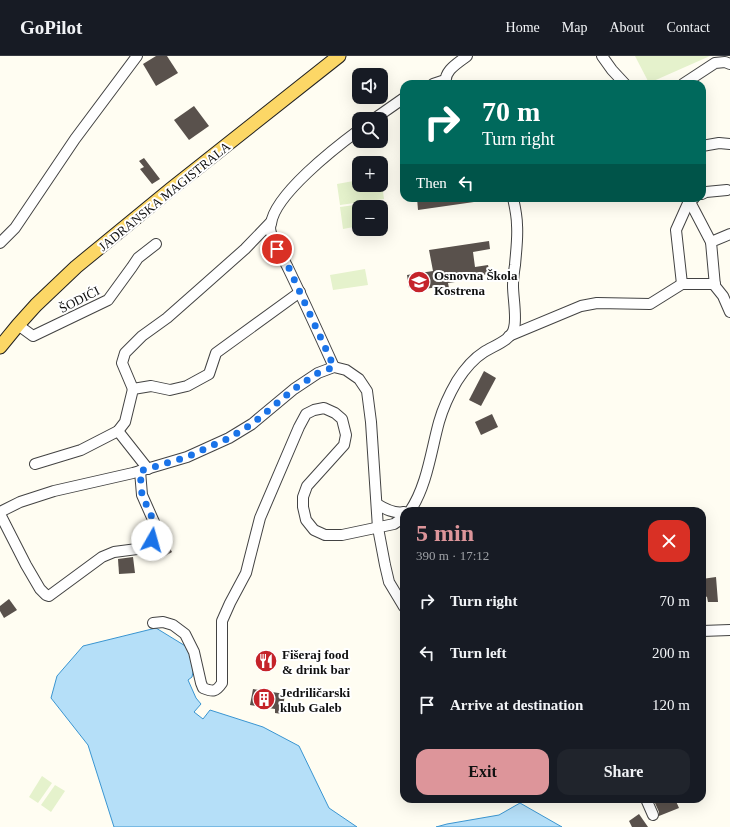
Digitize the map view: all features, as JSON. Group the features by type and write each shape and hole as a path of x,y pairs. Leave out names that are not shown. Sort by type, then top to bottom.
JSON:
{"main road":[{"name":"JADRANSKA MAGISTRALA","path":"3,339 54,288 166,192 339,56"}],"street":[{"path":"0,243 15,228 76,139 137,56"},
{"path":"446,80 446,76 450,71 467,56"},
{"path":"602,56 621,80"},
{"path":"689,80 715,63 725,62 730,64"},
{"path":"384,112 400,101"},
{"path":"334,367 288,266 277,249 270,233 271,222 278,205 302,178 327,155 352,135"},
{"path":"706,145 719,143 730,144"},
{"path":"706,192 727,190"},
{"path":"509,336 514,329 515,316 513,284 517,224 514,202"},
{"path":"682,284 676,230 689,202"},
{"path":"691,202 711,242 715,286 723,296 730,312"},
{"path":"35,464 81,450 118,431 125,422 133,389 122,364 125,353 142,336 167,318 207,283 271,222"},
{"path":"711,242 730,234"},
{"name":"ŠODIĆI","path":"18,325 33,336 108,300 138,258 156,244"},
{"path":"413,507 421,491 439,421 448,398 458,379 471,362 485,351 509,336 581,306 597,303 650,304 682,284 715,284"},
{"path":"133,389 151,386 170,390 187,386 209,374 216,353 300,292"},
{"path":"118,431 144,470 142,495 154,522 155,529 152,540 137,548 114,552 102,557 49,596 46,595 40,589 26,565 0,513 20,502 54,491 144,470 187,457 229,438 252,424 294,389 318,373 334,367 346,370 359,379 367,391 371,422 378,528 388,582 400,601"},
{"path":"153,622 163,622 173,625 185,634 194,652 203,688 210,691 218,689 222,683 222,621 246,573 260,518 272,489 306,414 314,410 324,408 337,414 342,419 346,435 344,445 307,486 303,497 303,507 306,520 314,530 325,535 342,535 394,524 400,520"},
{"path":"377,504 385,509 400,513"},
{"path":"706,631 730,630"},
{"path":"648,803 653,815"}],"green space":[{"path":"635,56 710,56 656,80 647,80"},
{"path":"352,181 352,192 383,192 384,199 352,200 352,203 340,205 337,184"},
{"path":"352,205 352,227 343,229 340,207"},
{"path":"365,269 368,285 333,290 330,275"},
{"path":"42,776 52,783 38,803 29,797"},
{"path":"55,785 65,791 51,812 41,805"}],"water":[{"path":"156,628 187,647 194,667 192,677 188,680 196,698 201,704 194,712 203,719 210,710 263,727 299,746 329,808 357,827 114,827 88,745 51,698 57,676 83,646"},
{"path":"520,803 562,827 436,827 499,815"}],"building":[{"path":"156,56 167,56 178,73 156,86 143,64"},
{"path":"194,106 209,126 189,140 174,120"},
{"path":"144,158 160,179 152,184 140,169 144,167 139,161"},
{"path":"417,202 474,202 418,210"},
{"path":"489,241 490,249 473,252 475,267 488,265 490,274 455,279 455,282 448,283 449,288 437,290 437,287 419,290 418,286 409,288 407,275 433,271 429,250"},
{"path":"484,371 496,378 481,406 469,400"},
{"path":"492,414 498,427 481,435 475,422"},
{"path":"164,538 172,552 160,559 153,547"},
{"path":"133,557 135,573 119,574 118,559"},
{"path":"716,577 718,602 708,602 706,596 706,578"},
{"path":"9,599 17,610 4,618 0,611 0,606"},
{"name":"Jedriličarski klub Galeb","path":"253,689 285,694 282,714 275,713 275,709 250,705"},
{"path":"655,803 677,803 679,808 659,816"},
{"path":"639,814 648,827 632,827 629,821"}],"place":[{"name":"Osnovna Škola Kostrena","path":"419,282"},
{"name":"Fišeraj food & drink bar","path":"266,661"},
{"name":"Jedriličarski klub Galeb","path":"264,699"}],"route":[{"path":"152,540 155,529 154,522 142,495 140,471 187,457 229,438 252,424 294,389 318,373 334,367 288,266 277,249"}]}
